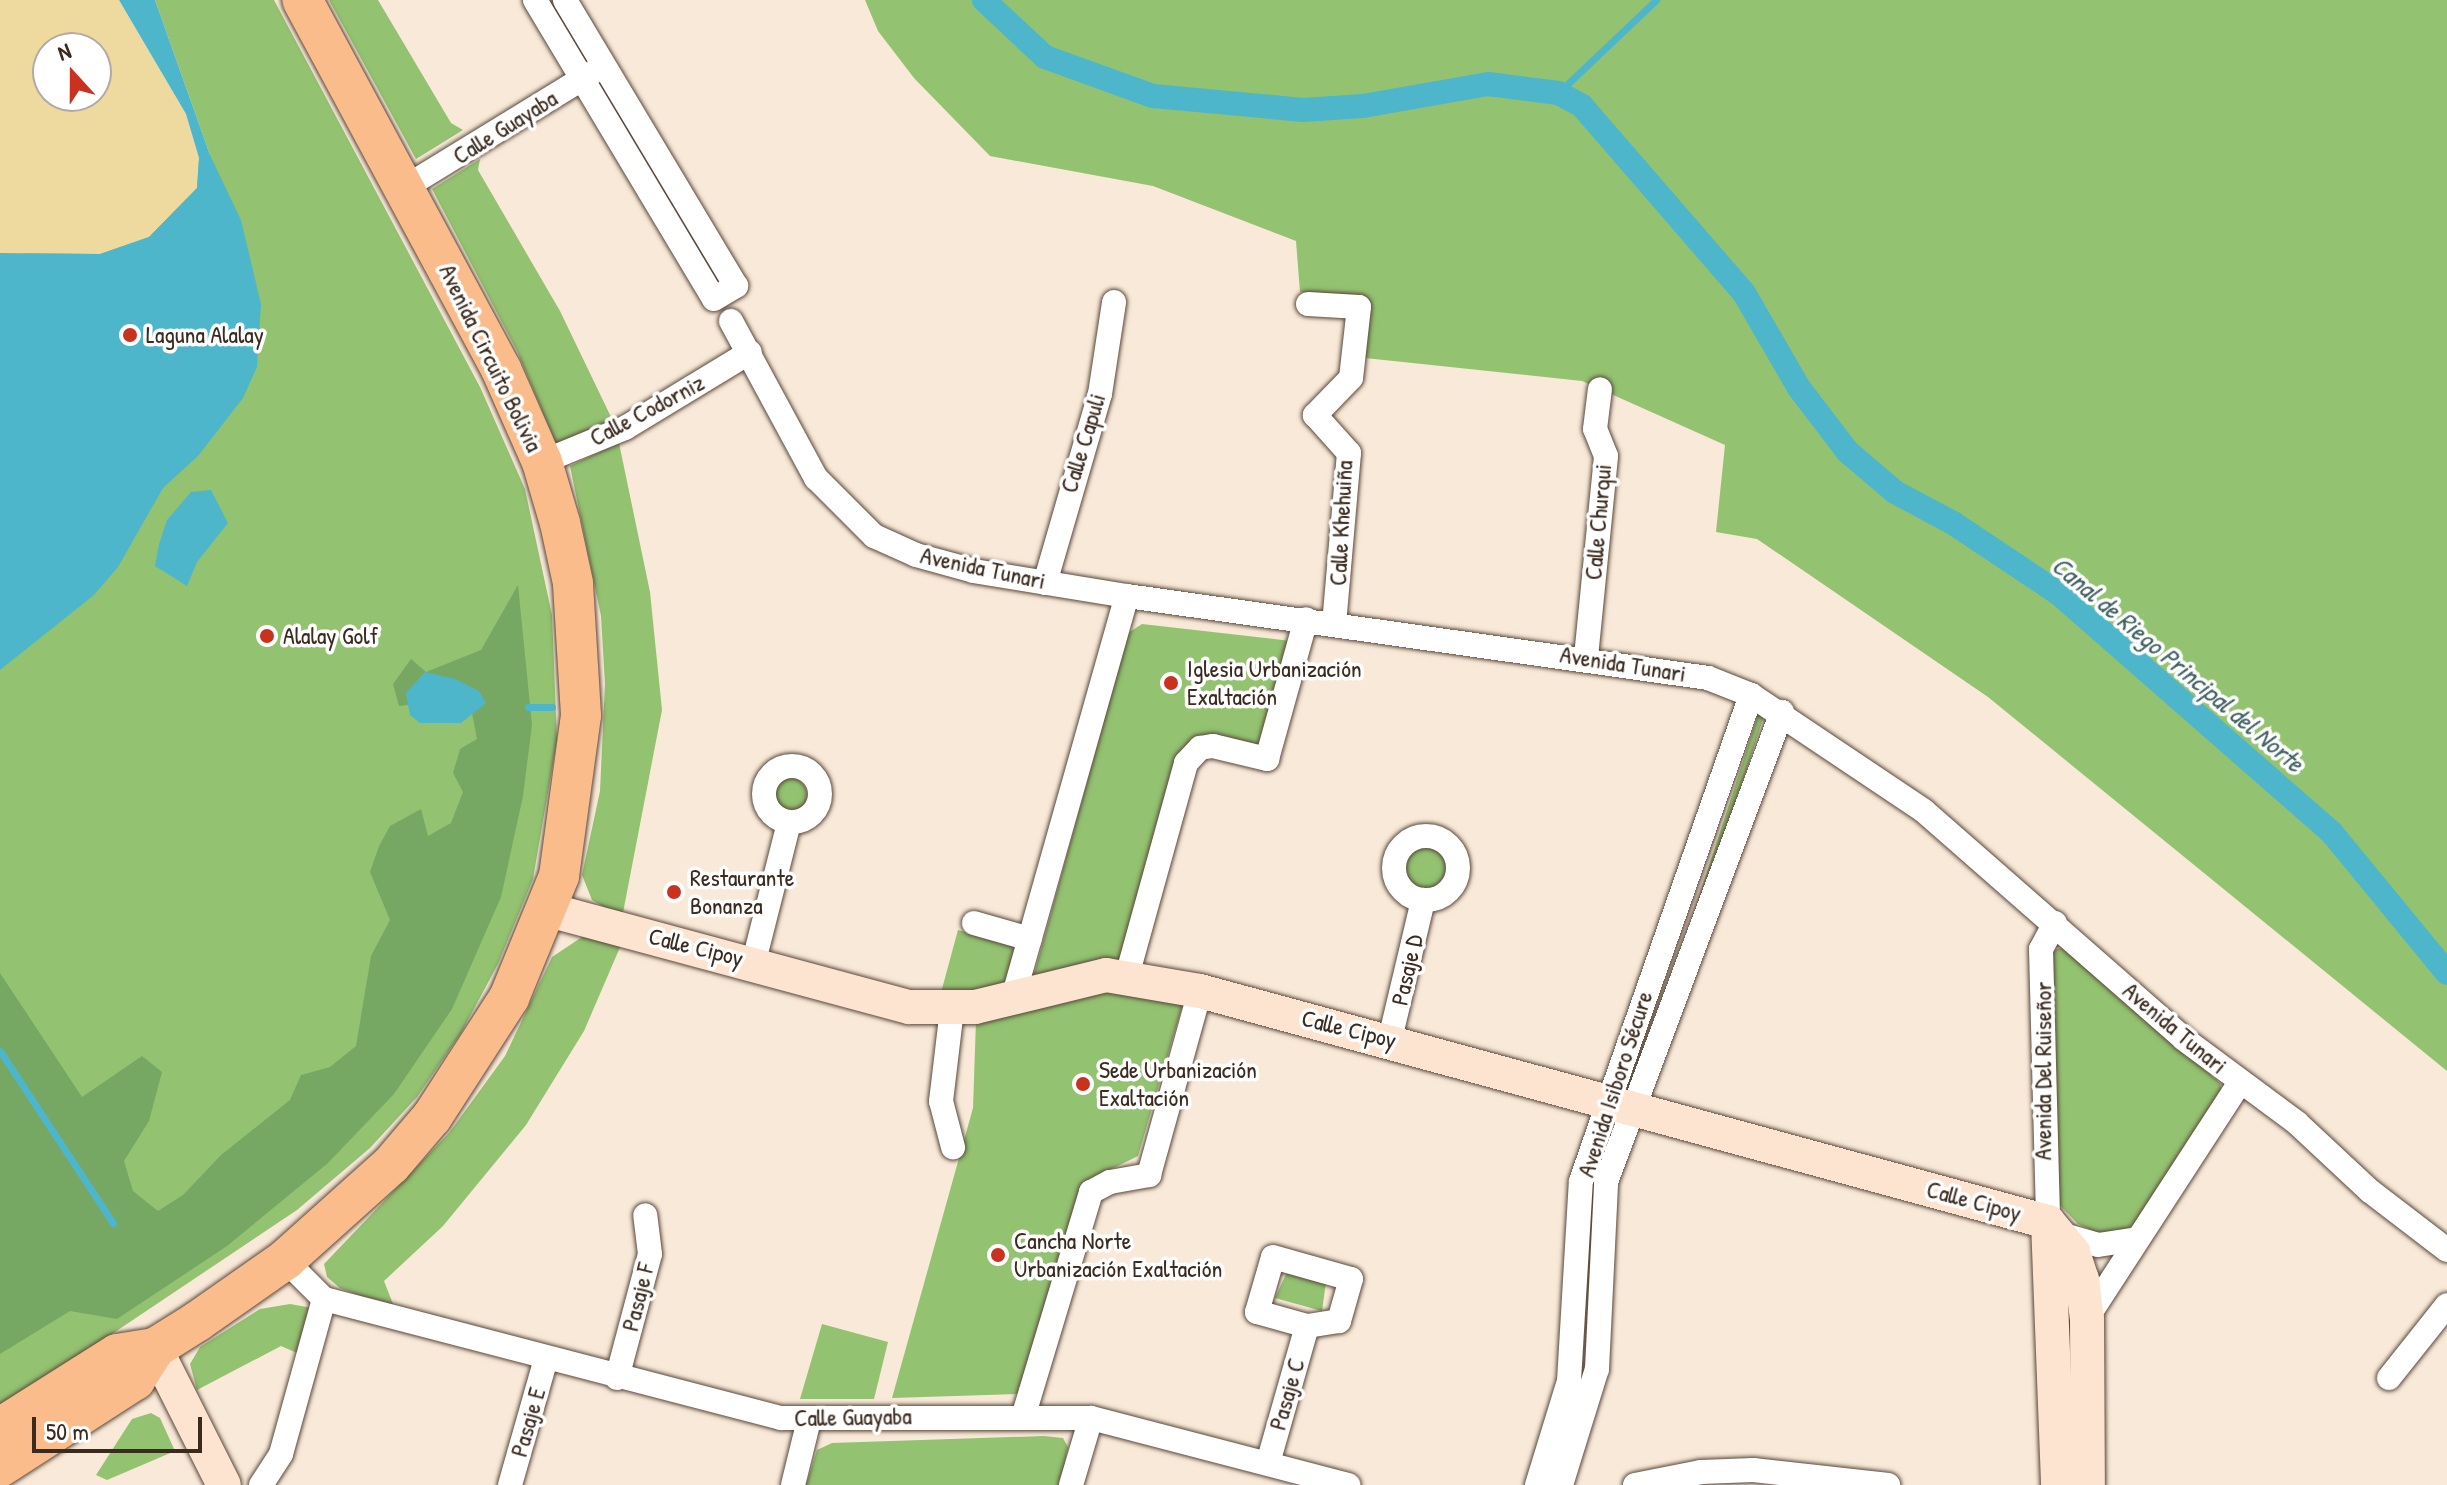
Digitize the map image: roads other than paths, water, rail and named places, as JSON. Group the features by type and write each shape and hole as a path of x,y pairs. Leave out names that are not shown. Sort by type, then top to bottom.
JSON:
{"main road":[{"name":"Avenida Circuito Bolivia","path":"0,1467 135,1380 155,1348 285,1260 391,1165 432,1117 509,998 549,910 575,785 580,646 573,583 542,462 501,369 302,0"},
{"name":"Calle Cipoy","path":"549,910 754,961 909,1007 952,1009 1013,998 1093,977 1127,976 1200,991 1390,1039 2048,1222"},
{"path":"2048,1222 2073,1252 2087,1318 2088,1485"},
{"name":"Avenida Del Ruiseñor","path":"2048,1222 2058,1485"},
{"name":"Avenida Circuito Bolivia","path":"0,1428 117,1354 155,1348"},
{"path":"155,1348 224,1485"}],"street":[{"path":"535,0 580,80 714,299 736,286 565,0"},
{"name":"Calle Guayaba","path":"404,188 605,65"},
{"name":"Calle Capuli","path":"1045,583 1100,394 1114,302"},
{"name":"Calle Khehuiña","path":"1308,304 1359,307 1351,378 1315,415 1349,453 1334,624"},
{"name":"Avenida Tunari","path":"731,321 816,478 874,536 916,555 974,571 1127,596 1586,657 1708,678 1751,695 1782,712 1924,811 2240,1082 2297,1123 2370,1191 2447,1250"},
{"name":"Calle Codorniz","path":"542,462 625,428 750,352"},
{"name":"Calle Churqui","path":"1586,657 1606,456 1595,429 1600,389"},
{"path":"1013,998 1127,596"},
{"path":"1127,976 1186,763 1200,748 1213,746 1267,759 1306,619"},
{"name":"Avenida Isiboro Sécure","path":"1561,1485 1597,1369 1606,1182 1620,1103 1751,695"},
{"name":"Avenida Isiboro Sécure","path":"1537,1485 1569,1381 1581,1181 1620,1103 1782,712"},
{"path":"754,961 789,823"},
{"name":"Pasaje D","path":"1390,1039 1423,900"},
{"path":"974,923 1030,939"},
{"name":"Avenida Del Ruiseñor","path":"2048,1222 2041,949 2055,923"},
{"path":"1024,1414 1091,1192 1110,1182 1149,1175 1200,991"},
{"path":"952,1009 941,1101 953,1147"},
{"path":"2087,1318 2240,1082"},
{"name":"Pasaje F","path":"617,1378 650,1254 645,1215"},
{"name":"Calle Cipoy","path":"2048,1222 2067,1236 2098,1245 2138,1239"},
{"name":"Calle Guayaba","path":"285,1260 324,1299 617,1378 781,1418 809,1420 1024,1414 1091,1418 1348,1485"},
{"path":"261,1485 281,1454 324,1299"},
{"path":"2389,1378 2447,1305"},
{"name":"Pasaje C","path":"1268,1463 1307,1326"},
{"name":"Pasaje E","path":"510,1485 546,1359"},
{"path":"1071,1485 1091,1418"},
{"path":"793,1485 809,1420"},
{"path":"1635,1485 1701,1472 1753,1470 1888,1485"}],"water":[{"name":"Laguna Alalay","path":"119,0 155,0 210,155 241,220 261,304 257,367 243,398 198,456 163,488 118,567 94,595 0,670 0,253 100,254 149,237 197,188 199,158 186,114"},
{"path":"211,490 228,523 197,562 187,586 155,566 159,544 167,520 191,492"},
{"path":"425,672 455,679 479,691 486,703 461,723 420,723 410,715 406,693"}],"waterway":[{"name":"Canal de Riego Principal del Norte","path":"984,0 1045,57 1153,96 1303,110 1363,106 1488,84 1558,93 1582,106 1744,293 1799,388 1848,452 1895,492 1953,523 2058,593 2332,833 2447,973"},
{"path":"1558,93 1656,0"},
{"path":"528,707 552,707"},
{"path":"0,1051 113,1223"}],"place":[{"name":"Laguna Alalay","path":"130,335"},
{"name":"Alalay Golf","path":"267,636"},
{"name":"Iglesia Urbanización Exaltación","path":"1171,683"},
{"name":"Restaurante Bonanza","path":"674,892"},
{"name":"Sede Urbanización Exaltación","path":"1083,1084"},
{"name":"Cancha Norte Urbanización Exaltación","path":"998,1255"}]}
